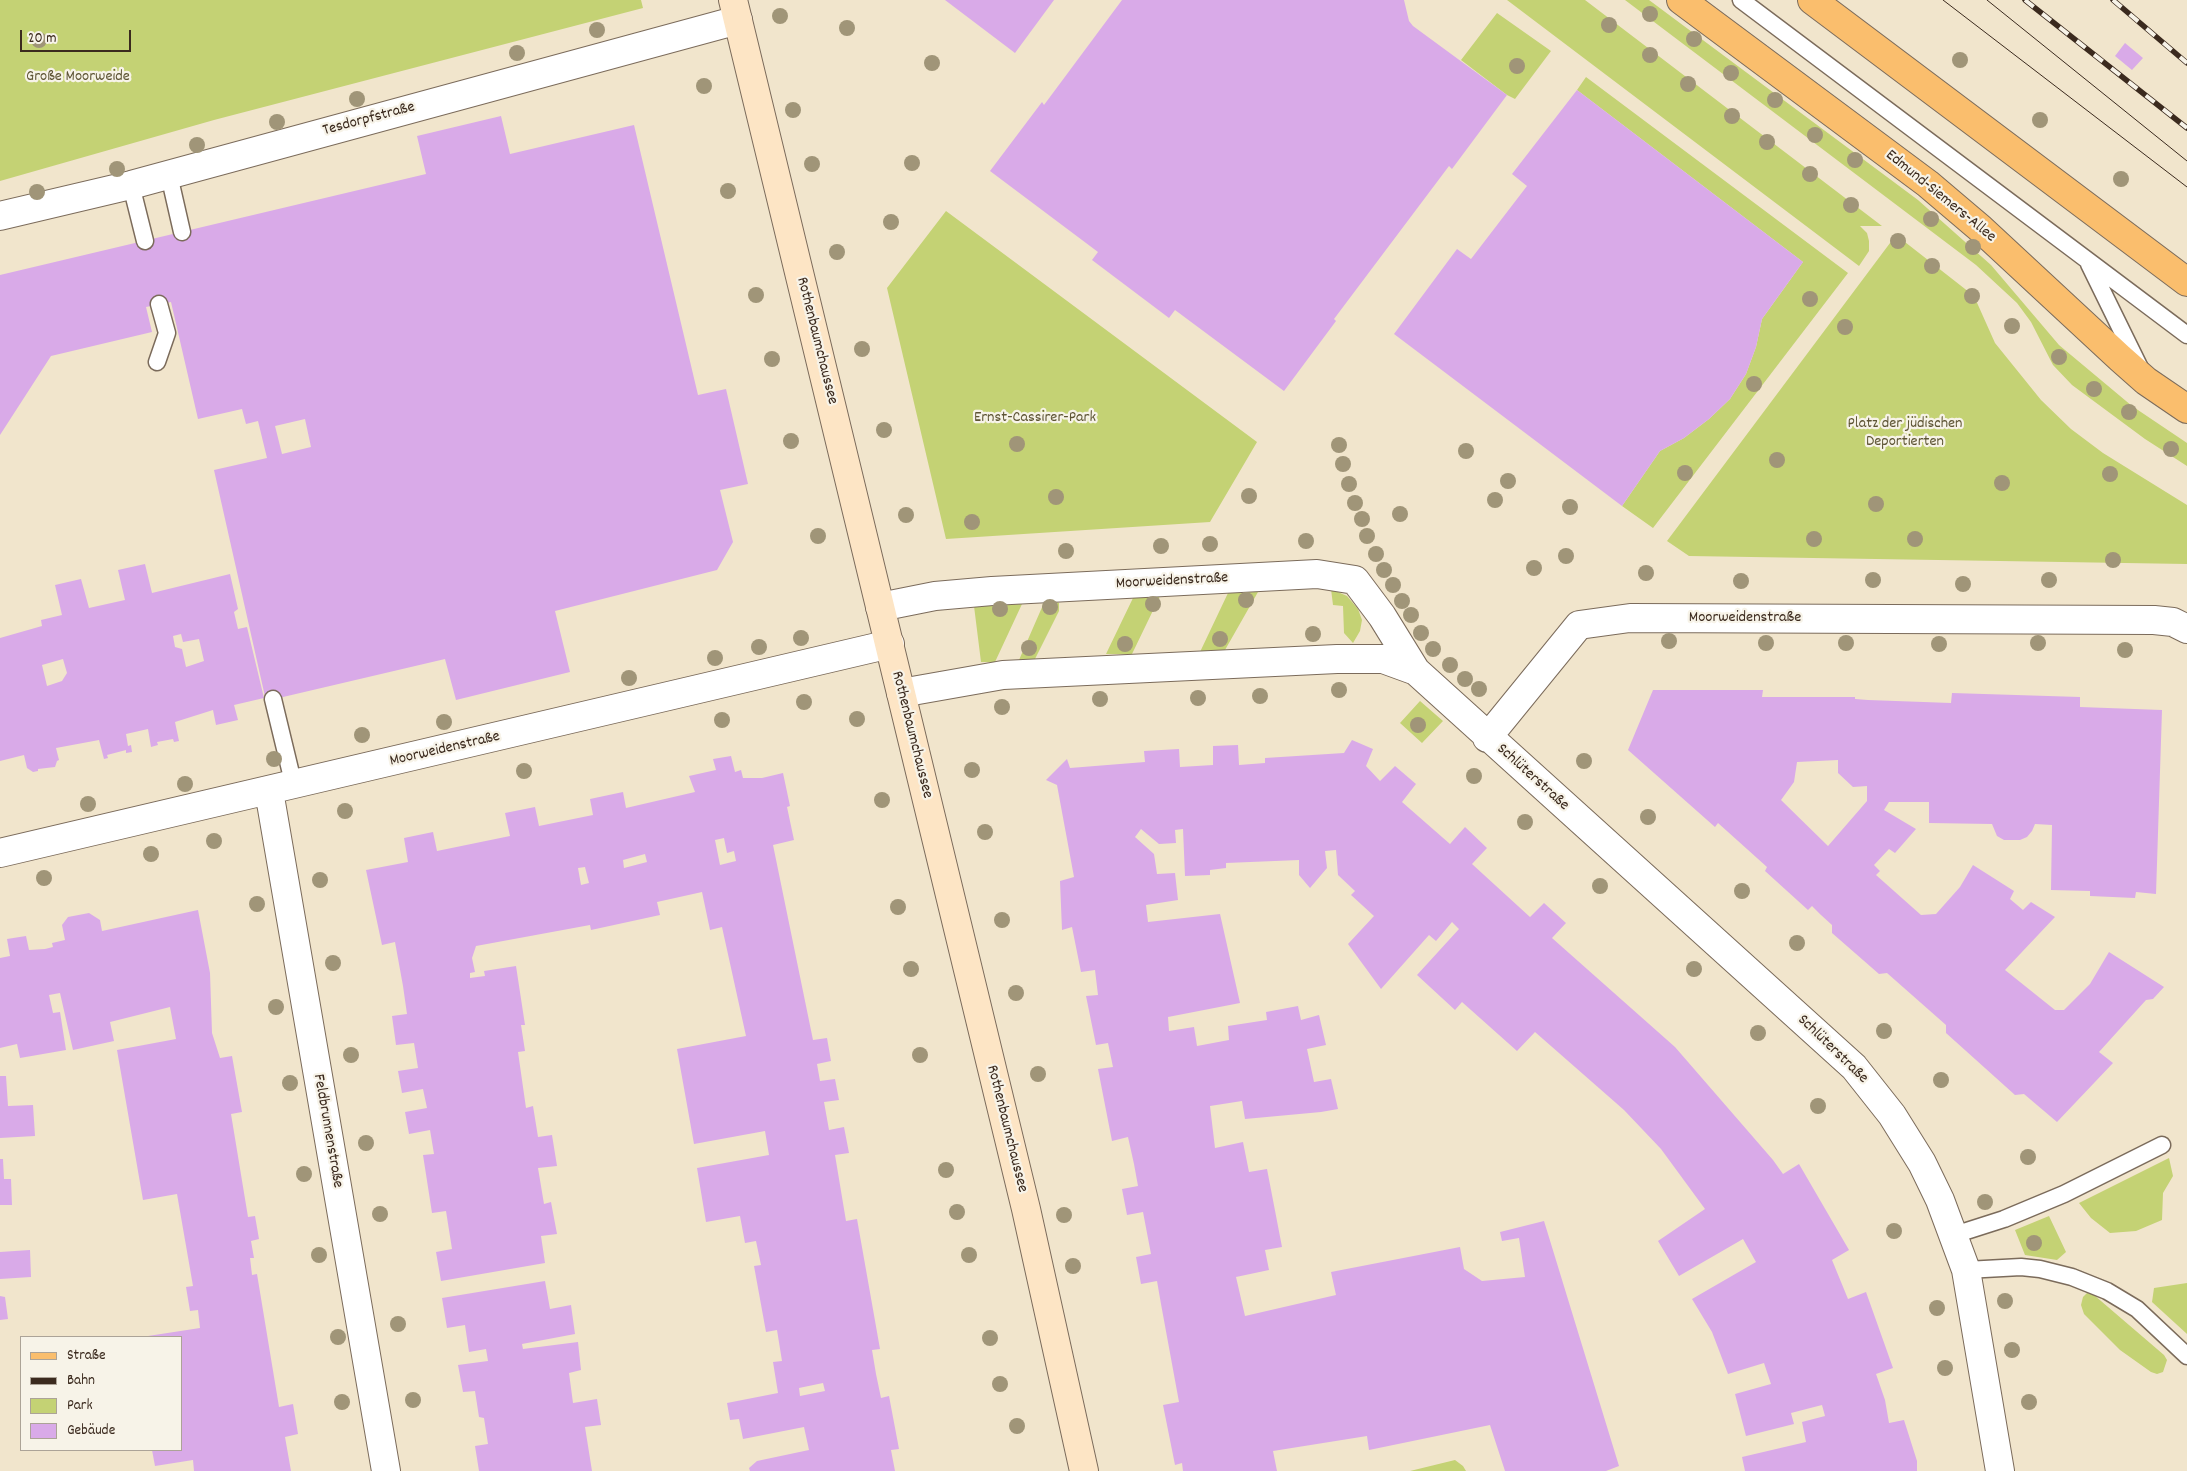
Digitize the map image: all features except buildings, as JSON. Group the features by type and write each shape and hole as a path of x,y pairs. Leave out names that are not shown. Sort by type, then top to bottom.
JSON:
{"main road":[{"name":"Edmund-Siemers-Allee","path":"1681,0 1928,184 1981,229 2072,316 2146,381 2187,409"},
{"path":"1812,0 2187,282"},
{"name":"Rothenbaumchaussee","path":"735,10 1024,1200 1084,1471"}],"street":[{"name":"Tesdorpfstraße","path":"0,216 169,175 735,10"},
{"name":"Moorweidenstraße","path":"880,607 914,599 956,593 1325,574 1355,580 1382,616 1416,671 1487,738 1579,625 1630,618 2154,620 2173,622 2187,629"},
{"name":"Moorweidenstraße","path":"2154,620 2164,618 2187,608"},
{"name":"Moorweidenstraße","path":"0,853 890,644"},
{"name":"Moorweidenstraße","path":"901,693 1003,675 1337,659 1383,659 1416,671"},
{"name":"Schlüterstraße","path":"1487,738 1854,1067 1892,1115 1922,1163 1940,1200 1966,1270 2000,1471"},
{"name":"Feldbrunnenstraße","path":"281,788 386,1471"}],"lane":[{"path":"1741,0 2187,335"},
{"path":"169,175 182,232"},
{"path":"131,185 145,241"},
{"path":"2086,260 2146,381"},
{"path":"157,362 167,333 159,304"},
{"path":"273,699 281,788"},
{"path":"1954,1235 2004,1219 2064,1194 2162,1145"},
{"path":"1966,1270 2003,1267 2040,1269 2072,1277 2107,1290 2137,1309 2187,1356"}],"green space":[{"name":"Große Moorweide","path":"0,0 641,0 643,8 214,120 0,181"},
{"path":"1507,0 1585,0 1882,226 1860,226 1867,233 1869,251 1859,266"},
{"path":"1625,0 1649,0 1918,200 1991,265 2059,345 2132,406 2187,443 2187,466 2145,439 2072,385 2053,365 2031,322 2017,303 1976,265"},
{"path":"1497,13 1551,51 1515,99 1461,60"},
{"path":"1586,77 1848,273 1653,528 1622,506 1660,451 1684,438 1709,419 1730,399 1746,374 1756,347 1762,319 1803,262 1577,90"},
{"name":"Ernst-Cassirer-Park","path":"946,211 1257,442 1210,522 946,539 887,288"},
{"name":"Platz der jüdischen Deportierten","path":"1896,235 1974,296 1995,343 2041,400 2071,429 2103,453 2187,505 2187,564 1689,556 1667,541"},
{"path":"1331,589 1347,596 1358,609 1362,620 1360,631 1353,643 1344,633 1343,606 1333,605"},
{"path":"1258,592 1225,650 1200,652 1228,593"},
{"path":"1160,596 1132,654 1106,654 1133,598"},
{"path":"1049,601 1059,603 1059,611 1035,659 1019,660 1043,605"},
{"path":"1022,604 995,662 981,662 974,606"},
{"path":"1420,701 1443,721 1422,743 1400,723"},
{"path":"2169,1158 2173,1176 2163,1193 2162,1220 2136,1231 2110,1233 2091,1218 2079,1203"},
{"path":"2049,1216 2066,1252 2057,1260 2025,1255 2015,1230"},
{"path":"2187,1283 2187,1334 2152,1302 2154,1288"},
{"path":"2087,1293 2094,1295 2164,1355 2167,1360 2163,1372 2157,1374 2151,1372 2120,1350 2084,1314 2081,1305 2083,1297"},
{"path":"1455,1460 1466,1471 1410,1471"}],"tram line":[{"path":"1943,0 2187,187"},
{"path":"1987,0 2187,161"}],"railway":[{"path":"2025,0 2187,128"},
{"path":"2113,0 2187,63"}]}
